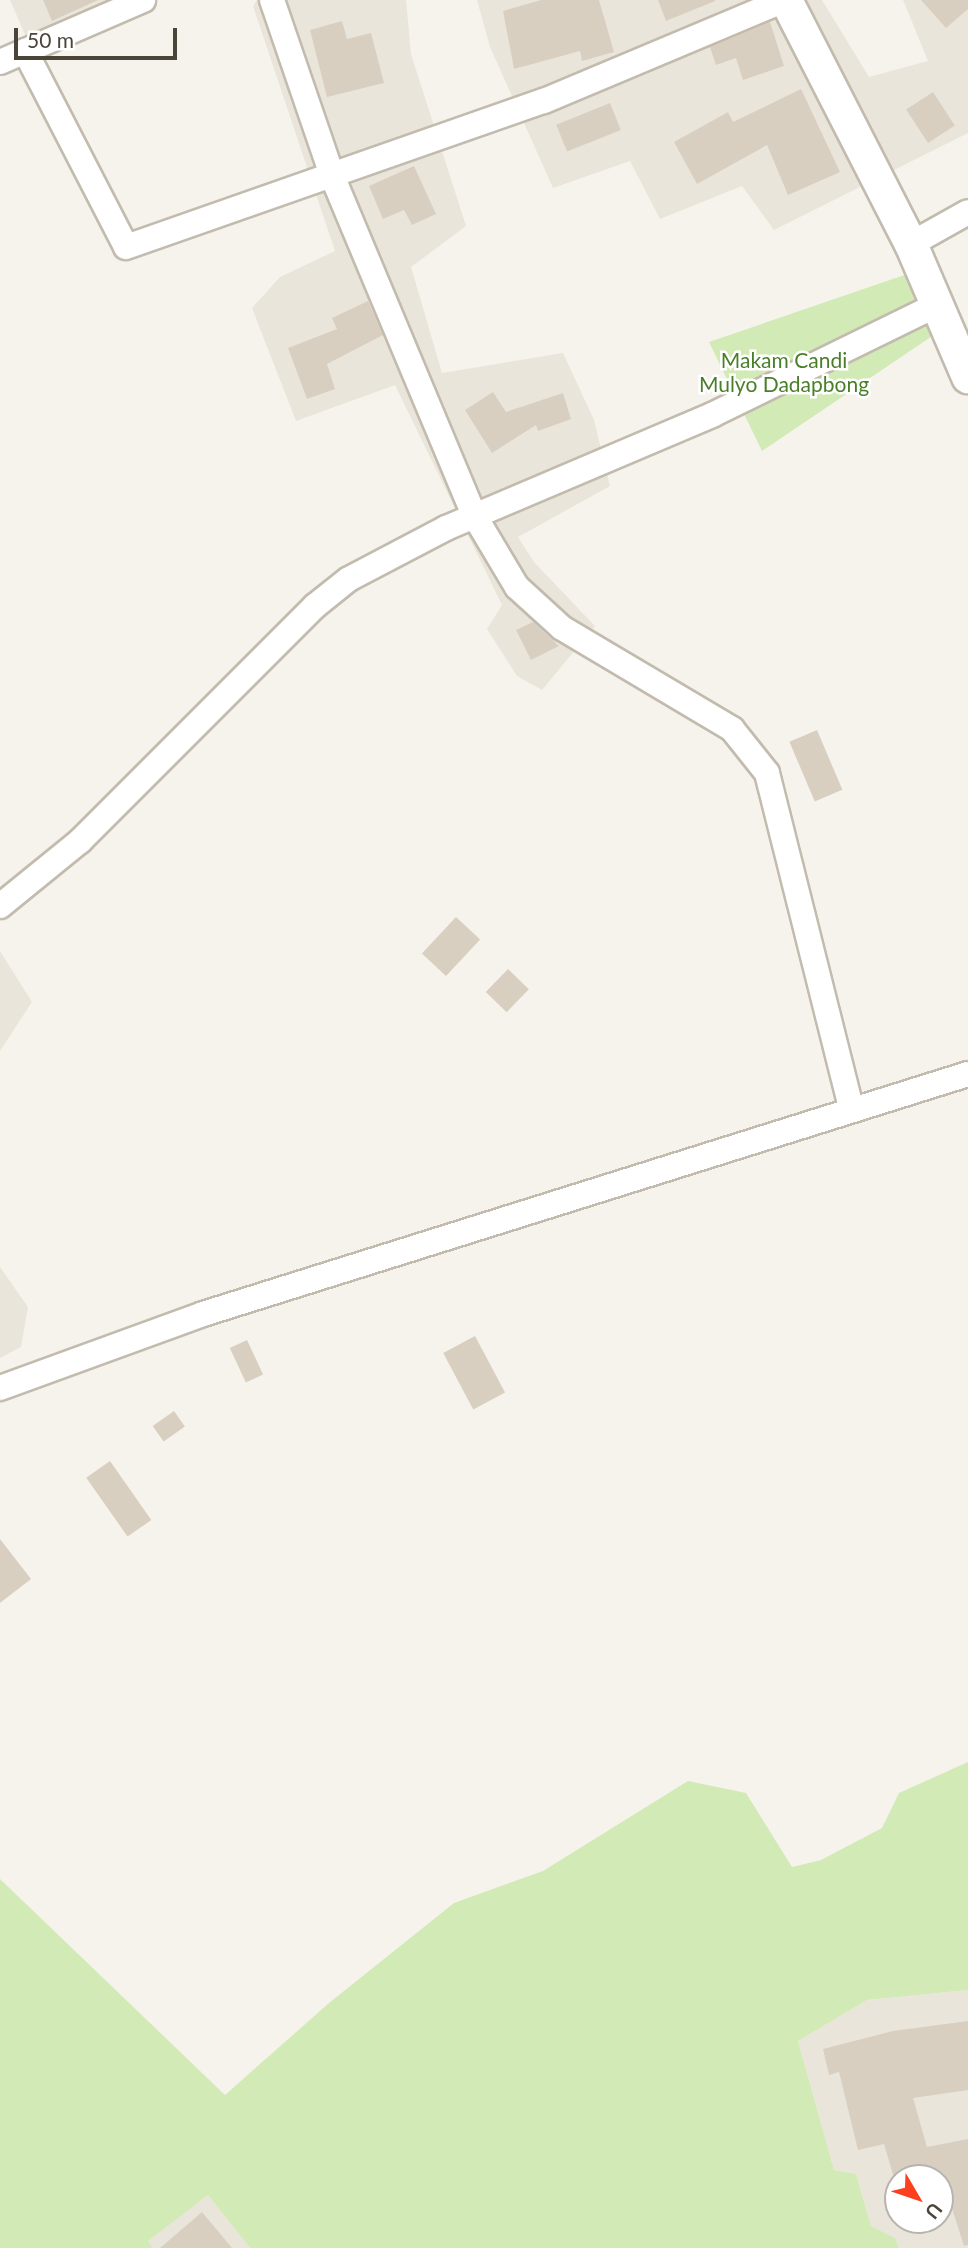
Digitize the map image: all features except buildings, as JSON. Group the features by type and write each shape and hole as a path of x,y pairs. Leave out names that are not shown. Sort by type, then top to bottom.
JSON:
{"street":[{"path":"0,62 142,0"},
{"path":"272,0 333,178 474,515 517,587 562,628 711,714 751,748 767,773 851,1107"},
{"path":"25,51 127,247 333,178 544,101 785,0 911,244 968,377"},
{"path":"911,244 968,212"},
{"path":"0,906 80,841 315,606 349,579 474,515 712,415 937,304"},
{"path":"0,1388 203,1314 851,1107 968,1074"}],"shaded area":[{"path":"10,0 118,0 31,48"},
{"path":"257,0 406,0 411,54 466,226 411,267 442,373 563,353 594,420 610,486 518,537 534,562 595,626 542,690 517,676 487,629 502,605 395,385 296,421 252,308 280,277 335,251 253,6"},
{"path":"477,0 822,0 869,77 928,61 903,0 968,0 968,133 774,230 742,186 660,219 630,161 553,188 490,47"},
{"path":"0,951 32,1002 0,1051"},
{"path":"0,1267 28,1307 21,1347 0,1358"},
{"path":"968,1990 968,2248 899,2248 894,2238 886,2234 954,2234 954,2164 884,2164 884,2233 871,2226 856,2174 834,2170 798,2041 867,2000"},
{"path":"208,2195 250,2248 153,2248 147,2241"}],"green space":[{"name":"Makam Candi Mulyo Dadapbong","path":"922,269 947,326 762,451 709,342"},
{"path":"968,1762 968,1990 867,2000 798,2041 834,2170 856,2174 871,2226 895,2238 899,2248 250,2248 208,2195 148,2241 153,2248 0,2248 0,1879 225,2095 329,2003 454,1903 543,1871 688,1781 746,1793 792,1867 821,1860 882,1828 899,1793"}]}
